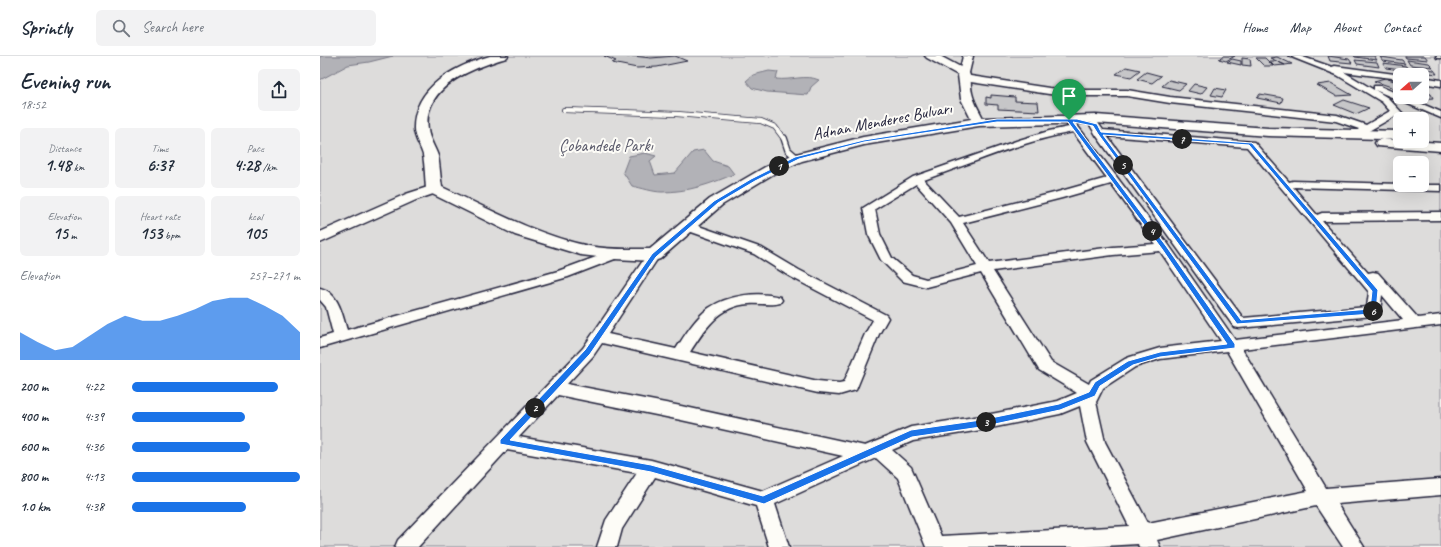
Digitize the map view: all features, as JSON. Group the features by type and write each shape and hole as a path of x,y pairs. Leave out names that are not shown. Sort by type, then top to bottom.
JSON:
{"main road":[{"path":"502,56 477,63 452,75 433,90 425,108 421,130 430,157 434,189 521,231 588,251 615,254 654,255"},
{"path":"931,56 964,75"},
{"name":"Adnan Menderes Bulvarı","path":"654,255 716,202 770,170 797,158 864,141 979,122 968,102 963,88 964,75"},
{"path":"1074,123 1096,119 1268,132 1362,132 1393,134"},
{"path":"979,122 1026,120 1074,123 1097,129 1254,138 1431,145"},
{"path":"1429,135 1441,136"}],"street":[{"name":"Adnan Menderes Bulvarı","path":"964,75 968,56"},
{"path":"1293,56 1340,73 1441,115"},
{"path":"1312,64 1393,76"},
{"path":"1340,73 1385,100 1396,112"},
{"path":"964,75 1049,91 1071,93 1127,93 1170,100 1337,118 1355,124 1362,132 1393,114"},
{"path":"1429,81 1441,83"},
{"path":"1422,107 1441,122"},
{"path":"1164,248 1113,251 985,268 926,283 907,278 887,260 874,234 869,208 917,179 1052,133 1074,123 1113,180 1164,248 1232,346 1321,497 1354,547"},
{"path":"1097,129 1250,144 1376,291 1372,311 1239,323 1097,129"},
{"path":"1254,138 1414,323"},
{"path":"917,179 956,221 1045,366 1092,394"},
{"path":"956,221 1058,196 1113,180"},
{"path":"1293,184 1441,188"},
{"path":"320,238 410,197 434,189"},
{"path":"1322,217 1441,216"},
{"path":"598,337 818,387 839,389 850,386 872,334 881,318 794,273 758,252 688,226"},
{"path":"320,343 563,274 615,254"},
{"path":"405,547 588,352 654,255"},
{"path":"320,292 333,305 341,337"},
{"path":"680,356 697,329 713,312 726,305 748,299 775,300"},
{"path":"1146,540 1096,442 1088,402 1097,384 1130,363 1160,354 1441,320"},
{"path":"554,388 872,452 905,473 936,547 1134,535 1146,540 1321,497 1441,487"},
{"path":"503,442 651,468 764,500 911,434 981,423 1060,407 1092,394"},
{"path":"607,547 613,526 651,468"},
{"path":"764,500 779,547"}],"lane":[{"path":"564,110 678,114 761,121 775,127 784,138 788,150 797,158"}],"green space":[{"name":"Çobandede Parkı","path":"320,56 1441,56 1441,547 320,547"}],"shaded area":[{"path":"320,56 393,56 348,65 320,80"},
{"path":"769,71 778,72 776,79 814,78 819,80 811,87 808,95 767,92 752,88 746,81 753,75"},
{"path":"704,150 713,161 728,166 734,174 699,187 681,191 662,192 632,186 623,172 629,156 645,153 656,156 650,161 655,175 675,173 693,152"}],"building":[{"path":"604,56 633,56 651,58 675,56 687,61 657,67 637,68 612,63 616,61"},
{"path":"1224,56 1235,56 1226,61 1219,59"},
{"path":"1328,56 1349,59 1352,63 1330,61"},
{"path":"1354,56 1374,56 1377,60 1355,57"},
{"path":"1405,56 1425,56 1428,60 1406,58"},
{"path":"1277,57 1292,64 1285,65 1270,58"},
{"path":"1380,57 1402,60 1405,64 1383,61"},
{"path":"1242,58 1250,59 1251,66 1242,65"},
{"path":"1256,58 1265,58 1273,66 1264,66"},
{"path":"1232,59 1241,61 1241,65 1227,62"},
{"path":"1355,60 1377,62 1379,67 1357,64"},
{"path":"1407,60 1429,63 1433,67 1410,65"},
{"path":"1269,61 1276,61 1285,65 1274,66"},
{"path":"1383,63 1406,66 1407,68 1393,69 1386,68"},
{"path":"1126,67 1140,70 1131,77 1116,74"},
{"path":"1429,69 1434,70 1437,74 1429,73"},
{"path":"1146,72 1161,76 1152,83 1137,79"},
{"path":"1385,78 1393,81 1393,88 1374,81"},
{"path":"1169,80 1186,84 1179,90 1162,86"},
{"path":"1331,83 1352,95 1336,96 1317,85"},
{"path":"1194,84 1207,87 1201,94 1188,91"},
{"path":"1215,88 1226,90 1222,97 1211,95"},
{"path":"1260,94 1283,98 1281,103 1257,98"},
{"path":"1429,94 1431,94 1433,98 1429,98"},
{"path":"991,95 1015,97 1015,101 1038,102 1039,111 998,109 998,105 986,104 986,97 991,98"},
{"path":"1344,100 1369,108 1356,114 1334,105"}],"route":[{"path":"1069,120 997,120 864,141 843,145 797,158 770,170 716,202 654,255 588,352 503,442 651,468 764,500 911,434 981,423 1060,407 1092,394 1097,384 1130,363 1160,354 1232,346 1164,248 1069,120 1095,125 1099,133 1239,323 1372,311 1376,291 1250,144 1099,133 1095,125 1077,121 1069,120"}]}
